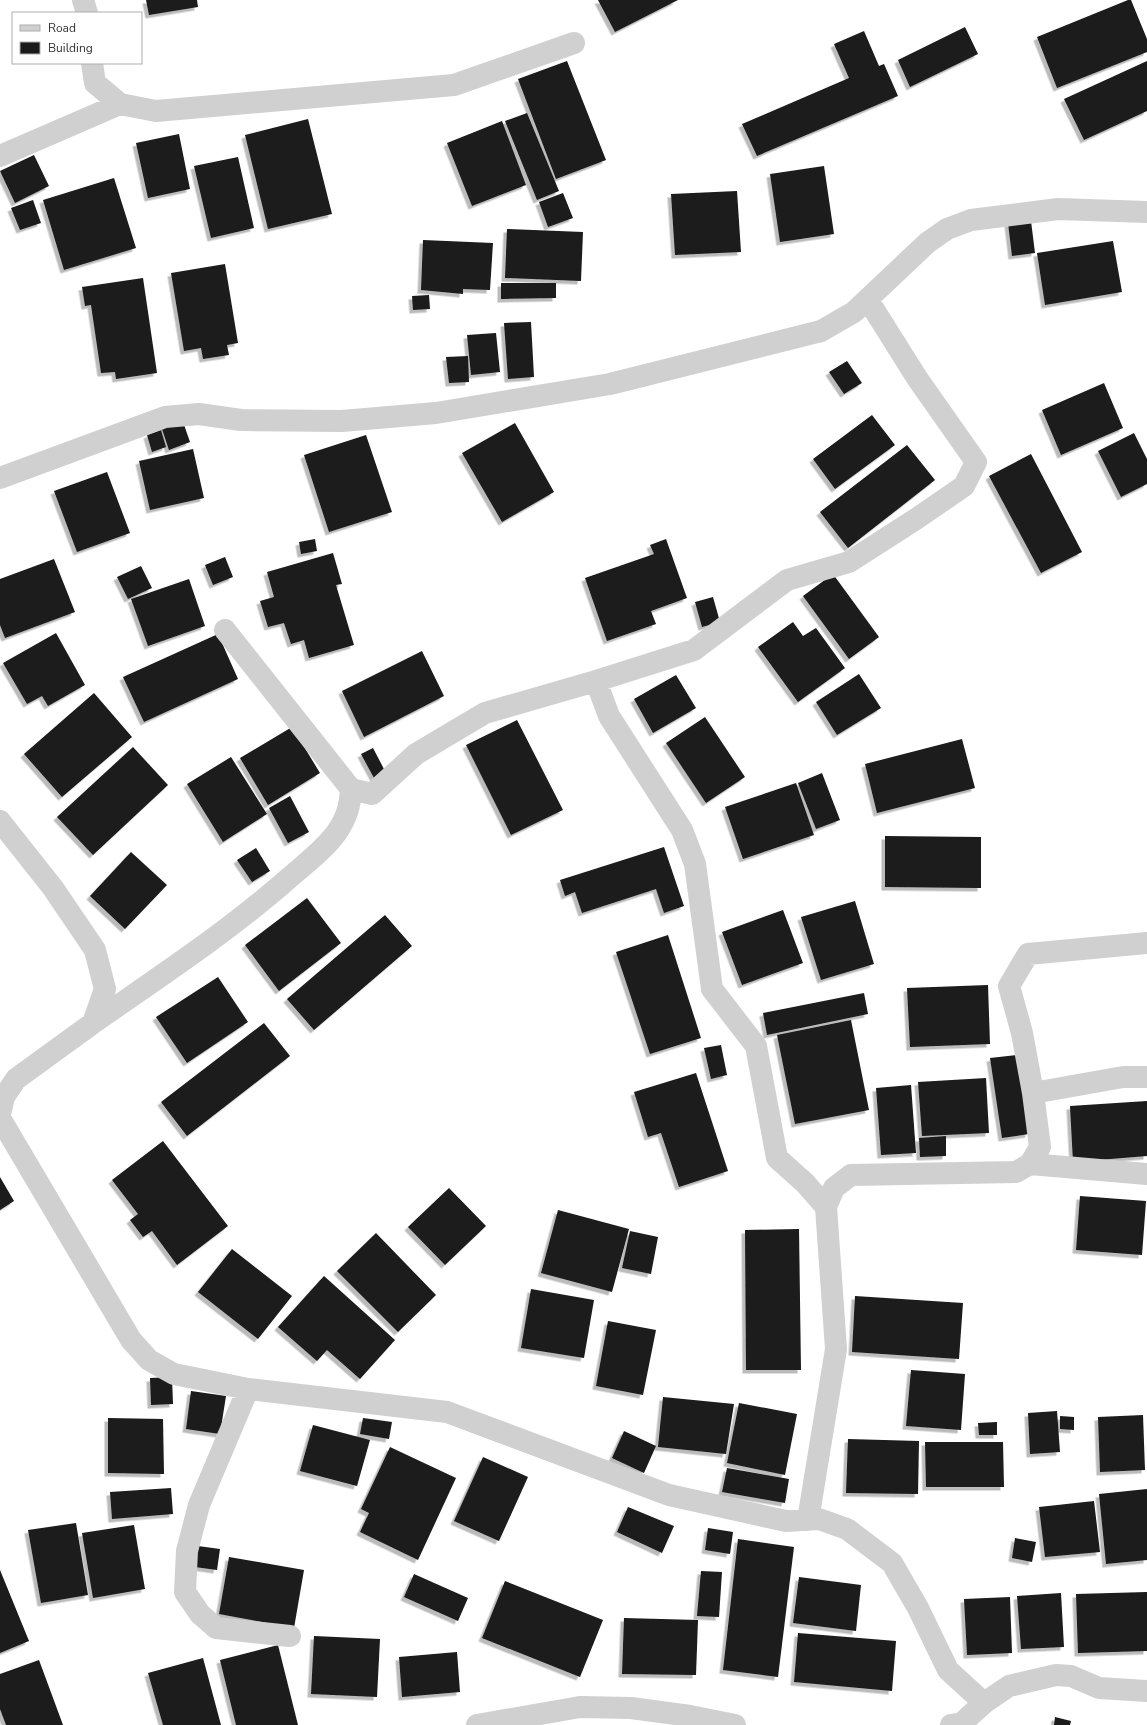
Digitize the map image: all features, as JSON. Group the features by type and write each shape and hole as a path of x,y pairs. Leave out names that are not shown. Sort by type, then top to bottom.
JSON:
{"street":[{"path":"83,0 87,12"},
{"path":"92,64 94,83 120,104 156,111 454,85 574,43"},
{"path":"0,156 120,104"},
{"path":"0,478 165,418 199,414 242,420 342,421 436,413 610,384 821,331 854,312 927,243 947,229 971,220 1058,209 1147,212"},
{"path":"225,630 351,789 372,794 416,754 485,712 596,681 694,650 787,580 849,562 964,486 976,462 917,378 868,300"},
{"path":"596,681 609,716 682,830 695,864 712,989 756,1046 778,1158 805,1183 826,1207"},
{"path":"0,1114 4,1097 16,1079 182,961 270,894 320,851 337,832 350,807 351,789"},
{"path":"0,821 53,888 95,950 105,989 93,1023"},
{"path":"808,1520 836,1349 826,1207 834,1188 851,1175 1016,1172 1030,1164 1040,1147 1034,1093 1022,1033 1009,986 1028,954 1147,942"},
{"path":"1034,1093 1123,1077 1147,1077"},
{"path":"0,1118 131,1340 149,1360 174,1374 248,1390 447,1412 669,1495 786,1521 819,1519 847,1529 892,1563 918,1608 948,1670 984,1702"},
{"path":"1030,1164 1147,1174"},
{"path":"248,1390 199,1505 187,1551 185,1592 200,1614 216,1628 290,1636"},
{"path":"951,1725 962,1723 984,1702 1009,1686 1056,1675 1071,1676 1098,1688 1147,1691"},
{"path":"477,1725 580,1707 632,1708 690,1716 735,1725"}],"building":[{"path":"146,0 197,0 198,7 149,15"},
{"path":"598,0 678,0 615,32"},
{"path":"1131,0 1147,39 1147,52 1057,88 1037,37"},
{"path":"965,27 978,54 910,87 898,60"},
{"path":"864,31 879,66 884,64 898,96 757,156 742,124 849,78 834,44"},
{"path":"567,61 606,160 556,179 518,79"},
{"path":"1147,61 1147,111 1084,140 1064,99"},
{"path":"527,113 559,191 537,200 505,121"},
{"path":"308,119 332,214 268,229 245,135"},
{"path":"502,121 526,185 472,206 447,143"},
{"path":"179,134 190,189 148,198 136,143"},
{"path":"34,155 49,186 15,203 0,171"},
{"path":"238,157 254,228 211,238 194,166"},
{"path":"824,166 834,234 780,242 770,174"},
{"path":"114,178 136,248 64,270 43,200"},
{"path":"737,191 741,252 675,255 671,194"},
{"path":"563,193 573,218 548,227 539,202"},
{"path":"33,200 41,223 20,230 11,208"},
{"path":"1031,221 1035,253 1012,256 1008,223"},
{"path":"507,229 583,232 581,281 505,278"},
{"path":"423,240 493,243 490,290 463,289 463,294 421,290"},
{"path":"1113,241 1122,292 1045,305 1037,253"},
{"path":"225,264 238,343 227,345 229,355 203,359 201,348 184,351 171,273"},
{"path":"143,278 157,373 116,379 115,372 101,373 91,305 85,306 82,287"},
{"path":"501,283 556,283 556,298 501,299"},
{"path":"429,295 430,309 413,310 412,296"},
{"path":"531,322 534,377 508,379 504,323"},
{"path":"496,333 500,372 471,375 467,335"},
{"path":"468,356 469,382 449,383 446,357"},
{"path":"847,361 862,383 844,394 829,372"},
{"path":"1104,383 1123,428 1061,455 1042,410"},
{"path":"872,415 895,445 835,489 813,459"},
{"path":"182,419 190,442 169,450 161,426"},
{"path":"515,423 554,492 502,522 462,453"},
{"path":"161,430 166,447 152,452 147,435"},
{"path":"1134,433 1147,459 1147,484 1121,497 1098,451"},
{"path":"366,435 392,512 329,532 304,455"},
{"path":"907,445 935,480 848,548 820,512"},
{"path":"193,449 204,498 150,510 139,461"},
{"path":"1031,454 1082,552 1041,573 989,476"},
{"path":"107,472 130,533 77,552 54,491"},
{"path":"315,539 317,551 301,554 299,542"},
{"path":"666,539 687,598 651,611 656,624 607,641 585,578 654,554 650,545"},
{"path":"333,553 342,584 336,585 354,645 309,658 304,640 291,644 284,623 268,627 260,601 274,597 267,572"},
{"path":"225,557 233,577 213,585 205,565"},
{"path":"54,559 75,612 5,638 0,625 0,579"},
{"path":"141,566 152,588 128,599 117,577"},
{"path":"833,574 879,637 849,659 803,596"},
{"path":"189,579 205,626 148,646 131,599"},
{"path":"713,597 720,622 702,627 695,602"},
{"path":"793,622 803,636 816,628 845,668 798,702 758,647"},
{"path":"56,633 85,685 48,706 42,696 27,704 3,663"},
{"path":"218,634 238,679 144,722 123,677"},
{"path":"422,651 444,696 364,737 342,691"},
{"path":"859,674 881,708 837,735 816,702"},
{"path":"676,675 696,708 653,733 634,699"},
{"path":"94,693 132,737 62,797 24,754"},
{"path":"705,717 745,777 706,803 666,743"},
{"path":"517,720 563,810 511,835 466,745"},
{"path":"292,727 320,773 268,805 240,758"},
{"path":"962,739 975,788 877,813 865,764"},
{"path":"133,747 168,785 93,855 57,817"},
{"path":"373,748 385,771 374,778 361,754"},
{"path":"231,757 267,814 223,842 187,784"},
{"path":"822,773 840,820 816,829 798,783"},
{"path":"796,783 814,835 743,859 725,807"},
{"path":"290,796 309,832 288,843 269,808"},
{"path":"885,836 981,837 981,888 885,887"},
{"path":"664,847 684,906 664,913 656,889 582,913 575,892 565,896 560,880"},
{"path":"256,848 270,871 252,882 237,860"},
{"path":"131,852 167,885 125,929 90,896"},
{"path":"307,898 341,943 279,991 245,945"},
{"path":"855,901 874,964 821,980 801,917"},
{"path":"783,910 803,963 742,985 722,932"},
{"path":"385,915 412,946 314,1030 287,999"},
{"path":"668,935 701,1038 650,1054 616,952"},
{"path":"218,977 248,1022 187,1063 156,1017"},
{"path":"988,985 990,1044 910,1047 907,988"},
{"path":"864,993 868,1014 767,1035 763,1013"},
{"path":"851,1020 869,1110 795,1124 777,1035"},
{"path":"264,1023 290,1056 187,1136 161,1102"},
{"path":"721,1045 727,1075 711,1079 704,1048"},
{"path":"1017,1055 1029,1134 1002,1138 990,1058"},
{"path":"696,1073 728,1171 679,1187 661,1133 648,1137 634,1092"},
{"path":"986,1078 989,1133 922,1136 918,1082"},
{"path":"911,1085 916,1153 881,1155 876,1088"},
{"path":"1147,1101 1147,1156 1073,1162 1070,1106"},
{"path":"946,1136 946,1156 920,1157 919,1138"},
{"path":"163,1141 228,1226 177,1265 152,1231 143,1237 130,1220 138,1214 112,1180"},
{"path":"0,1177 14,1201 0,1210"},
{"path":"449,1188 486,1226 445,1265 408,1227"},
{"path":"1080,1196 1146,1201 1142,1255 1076,1250"},
{"path":"558,1210 629,1229 612,1292 541,1273"},
{"path":"799,1229 801,1370 746,1370 745,1230"},
{"path":"630,1231 658,1237 651,1274 622,1268"},
{"path":"376,1233 436,1295 398,1332 337,1271"},
{"path":"232,1249 292,1296 258,1339 198,1292"},
{"path":"324,1276 395,1340 360,1379 327,1350 317,1361 278,1327"},
{"path":"531,1289 594,1300 584,1358 521,1348"},
{"path":"855,1296 963,1303 959,1359 852,1352"},
{"path":"608,1321 656,1330 643,1395 596,1386"},
{"path":"911,1370 965,1374 961,1430 906,1426"},
{"path":"172,1377 173,1404 151,1405 150,1378"},
{"path":"191,1391 226,1396 220,1434 186,1429"},
{"path":"663,1397 734,1404 726,1454 658,1447"},
{"path":"739,1403 797,1414 785,1475 727,1463"},
{"path":"1057,1411 1060,1452 1030,1454 1028,1413"},
{"path":"1143,1415 1145,1470 1100,1472 1098,1417"},
{"path":"1060,1416 1074,1417 1074,1430 1060,1429"},
{"path":"108,1418 163,1419 164,1474 108,1473"},
{"path":"363,1418 392,1422 389,1439 360,1434"},
{"path":"997,1422 997,1435 979,1435 978,1423"},
{"path":"313,1425 370,1440 357,1486 300,1471"},
{"path":"624,1431 656,1446 644,1473 612,1458"},
{"path":"848,1439 919,1441 918,1494 846,1493"},
{"path":"925,1442 1003,1442 1004,1487 926,1487"},
{"path":"390,1447 456,1478 418,1560 360,1532 369,1513 361,1509"},
{"path":"483,1457 528,1477 499,1541 454,1521"},
{"path":"727,1468 789,1479 785,1503 722,1492"},
{"path":"171,1488 173,1514 112,1519 110,1492"},
{"path":"1147,1489 1147,1560 1106,1564 1099,1494"},
{"path":"1094,1501 1100,1552 1045,1557 1039,1507"},
{"path":"628,1507 674,1526 662,1553 617,1532"},
{"path":"76,1523 88,1595 41,1603 28,1530"},
{"path":"134,1525 145,1589 93,1598 82,1533"},
{"path":"708,1528 733,1532 730,1554 705,1550"},
{"path":"1015,1538 1036,1542 1032,1562 1012,1558"},
{"path":"738,1539 794,1547 778,1677 723,1670"},
{"path":"198,1546 220,1549 217,1570 195,1567"},
{"path":"229,1557 304,1570 294,1628 219,1614"},
{"path":"0,1570 29,1641 0,1653"},
{"path":"701,1571 722,1572 719,1617 697,1616"},
{"path":"414,1574 468,1598 458,1621 404,1597"},
{"path":"799,1577 861,1585 856,1631 793,1623"},
{"path":"505,1581 603,1620 580,1677 482,1638"},
{"path":"1147,1592 1147,1651 1078,1653 1076,1594"},
{"path":"1061,1593 1064,1647 1021,1649 1017,1596"},
{"path":"1010,1597 1012,1653 967,1655 964,1599"},
{"path":"624,1618 698,1620 696,1675 622,1674"},
{"path":"798,1633 896,1641 892,1691 794,1682"},
{"path":"314,1636 380,1639 377,1697 311,1694"},
{"path":"278,1645 298,1725 236,1725 220,1660"},
{"path":"457,1652 460,1692 402,1697 399,1657"},
{"path":"203,1658 221,1725 163,1725 148,1673"},
{"path":"39,1660 63,1725 6,1725 0,1709 0,1674"},
{"path":"1055,1717 1071,1721 1070,1725 1054,1725"}]}
